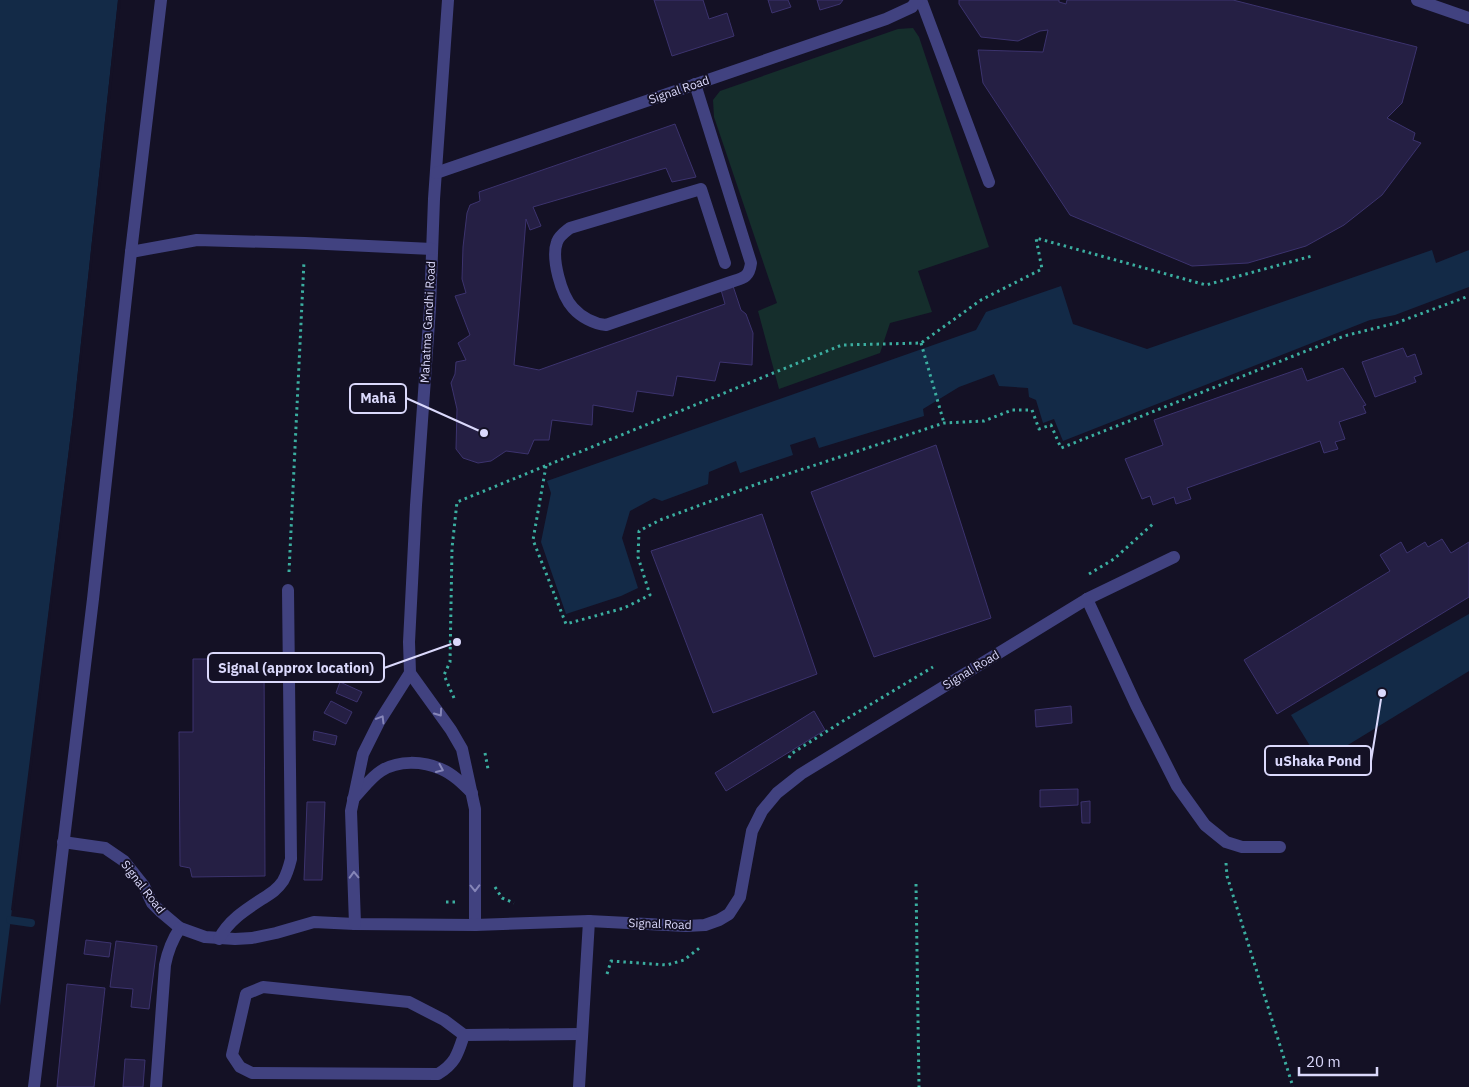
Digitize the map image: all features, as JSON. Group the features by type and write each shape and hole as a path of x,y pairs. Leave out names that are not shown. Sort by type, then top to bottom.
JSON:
{"street":[{"path":"34,1087 93,599 161,0"},
{"name":"Mahatma Gandhi Road","path":"410,673 409,642 415,514 430,308 436,173 448,0"},
{"path":"919,0 989,182"},
{"name":"Signal Road","path":"436,173 886,19 912,7 919,0"},
{"path":"1417,0 1469,18"},
{"path":"695,84 751,262 749,274 606,325 592,322 572,307 561,286 556,260 558,240 570,228 701,189 725,263"},
{"path":"131,252 197,240 432,249"},
{"name":"Signal Road","path":"63,842 105,848 124,861 144,886 152,903 170,921 180,928 205,937 252,938 314,922 475,924 588,921 686,926 705,925 729,914 740,897 752,831 762,811 777,794 801,774 1088,599 1174,557"},
{"path":"219,938 233,920 273,893 282,883 288,872 291,859 288,590"},
{"path":"1088,599 1136,704 1177,786 1204,825 1226,842 1242,847 1280,847"},
{"path":"355,924 351,812 353,799 363,754 379,722 410,673 462,749 475,809 475,924"},
{"path":"353,799 379,772 404,763 431,765 442,769 472,792"},
{"path":"579,1087 588,921"},
{"path":"156,1087 165,964 167,953 180,928"},
{"path":"464,1035 455,1060 448,1068 438,1074 252,1073 240,1067 232,1055 246,994 263,987 408,1002 444,1020 464,1035 582,1034"}],"path":[{"path":"455,701 444,675 450,662 452,548 458,502 842,345 921,343 981,300 1042,269 1036,238 1206,285 1312,256"},
{"path":"288,590 305,243"},
{"path":"546,466 533,540 566,624 624,608 650,595 638,557 639,531 660,520 757,484 944,423 984,421 1012,410 1032,410 1039,429 1051,425 1060,448 1344,336 1396,323 1469,296"},
{"path":"921,343 944,423"},
{"path":"1088,575 1114,559 1155,522"},
{"path":"786,761 791,754 935,666"},
{"path":"482,745 488,761 488,771"},
{"path":"1226,842 1227,876 1293,1087"},
{"path":"494,882 502,898 519,906"},
{"path":"916,884 919,1087"},
{"path":"605,980 611,961 667,965 684,960 702,945 719,920"}],"green space":[{"path":"913,28 919,37 989,247 918,271 932,312 890,323 880,353 779,389 758,311 777,303 714,117 713,100 720,91 898,29"}],"water":[{"path":"0,0 118,0 73,417 0,1006"},
{"path":"1432,250 1436,263 1469,250 1469,287 1395,315 1370,320 1063,441 1054,419 1043,423 1036,400 1029,397 1028,388 999,386 994,374 959,387 923,409 924,416 819,448 815,437 790,445 793,455 740,473 736,461 709,472 708,484 662,501 654,498 630,511 622,538 638,588 621,596 566,614 541,542 551,493 547,481 976,330 986,312 1061,286 1073,324 1147,349"},
{"path":"1469,614 1469,671 1320,762 1291,715"}],"pier":[{"path":"118,0 121,0 75,418 14,911 11,910 73,417"}],"building":[{"path":"654,0 703,0 709,19 727,13 734,36 672,56"},
{"path":"768,0 788,0 791,7 772,13"},
{"path":"817,0 843,0 840,4 820,10"},
{"path":"959,0 1059,0 1059,2 1066,4 1067,0 1233,0 1417,47 1402,103 1387,118 1415,133 1413,140 1421,143 1382,195 1344,225 1306,246 1248,263 1192,266 1070,215 983,83 978,50 1043,52 1048,30 1040,31 1018,41 981,37 959,4"},
{"path":"675,124 696,177 672,182 666,168 533,207 541,226 530,230 526,219 514,365 539,370 725,304 721,290 733,286 741,310 746,314 753,333 752,365 720,362 715,381 677,376 673,396 637,391 633,412 593,405 592,425 552,420 549,440 534,440 528,454 506,451 491,461 478,463 463,458 456,449 457,409 451,383 455,374 456,362 466,360 458,343 470,335 455,296 466,293 462,279 463,247 467,213 470,205 480,201 479,192"},
{"path":"1403,348 1407,357 1415,354 1422,374 1414,377 1416,382 1375,397 1362,362"},
{"path":"1302,368 1307,381 1343,368 1366,405 1363,406 1366,413 1339,422 1345,439 1335,442 1338,449 1324,453 1320,441 1187,488 1191,499 1176,504 1174,497 1153,505 1150,496 1142,499 1125,459 1163,445 1154,420"},
{"path":"936,445 991,618 874,657 811,492"},
{"path":"762,514 817,674 713,713 651,551"},
{"path":"1442,539 1451,553 1469,542 1469,597 1277,714 1244,660 1390,571 1380,555 1401,542 1407,553 1425,542 1428,547"},
{"path":"193,659 264,659 265,876 192,877 190,868 180,866 179,732 193,732"},
{"path":"340,682 362,692 357,702 336,693"},
{"path":"331,701 352,712 346,724 324,713"},
{"path":"1071,706 1072,723 1036,727 1035,710"},
{"path":"814,711 825,730 726,791 715,773"},
{"path":"314,731 337,736 335,745 313,740"},
{"path":"1078,789 1078,805 1040,807 1040,790"},
{"path":"1090,801 1090,823 1082,823 1081,802"},
{"path":"307,802 325,802 322,880 304,880"},
{"path":"86,940 111,943 109,957 84,954"},
{"path":"116,941 157,946 149,1009 131,1007 133,989 110,987"},
{"path":"67,984 105,988 94,1087 57,1087"},
{"path":"125,1059 145,1060 143,1087 123,1087"}],"waterway":[{"path":"10,920 31,923"}],"place":[{"name":"Mahā","path":"484,433"},
{"name":"Signal (approx location)","path":"457,642"},
{"name":"uShaka Pond","path":"1382,693"}]}
